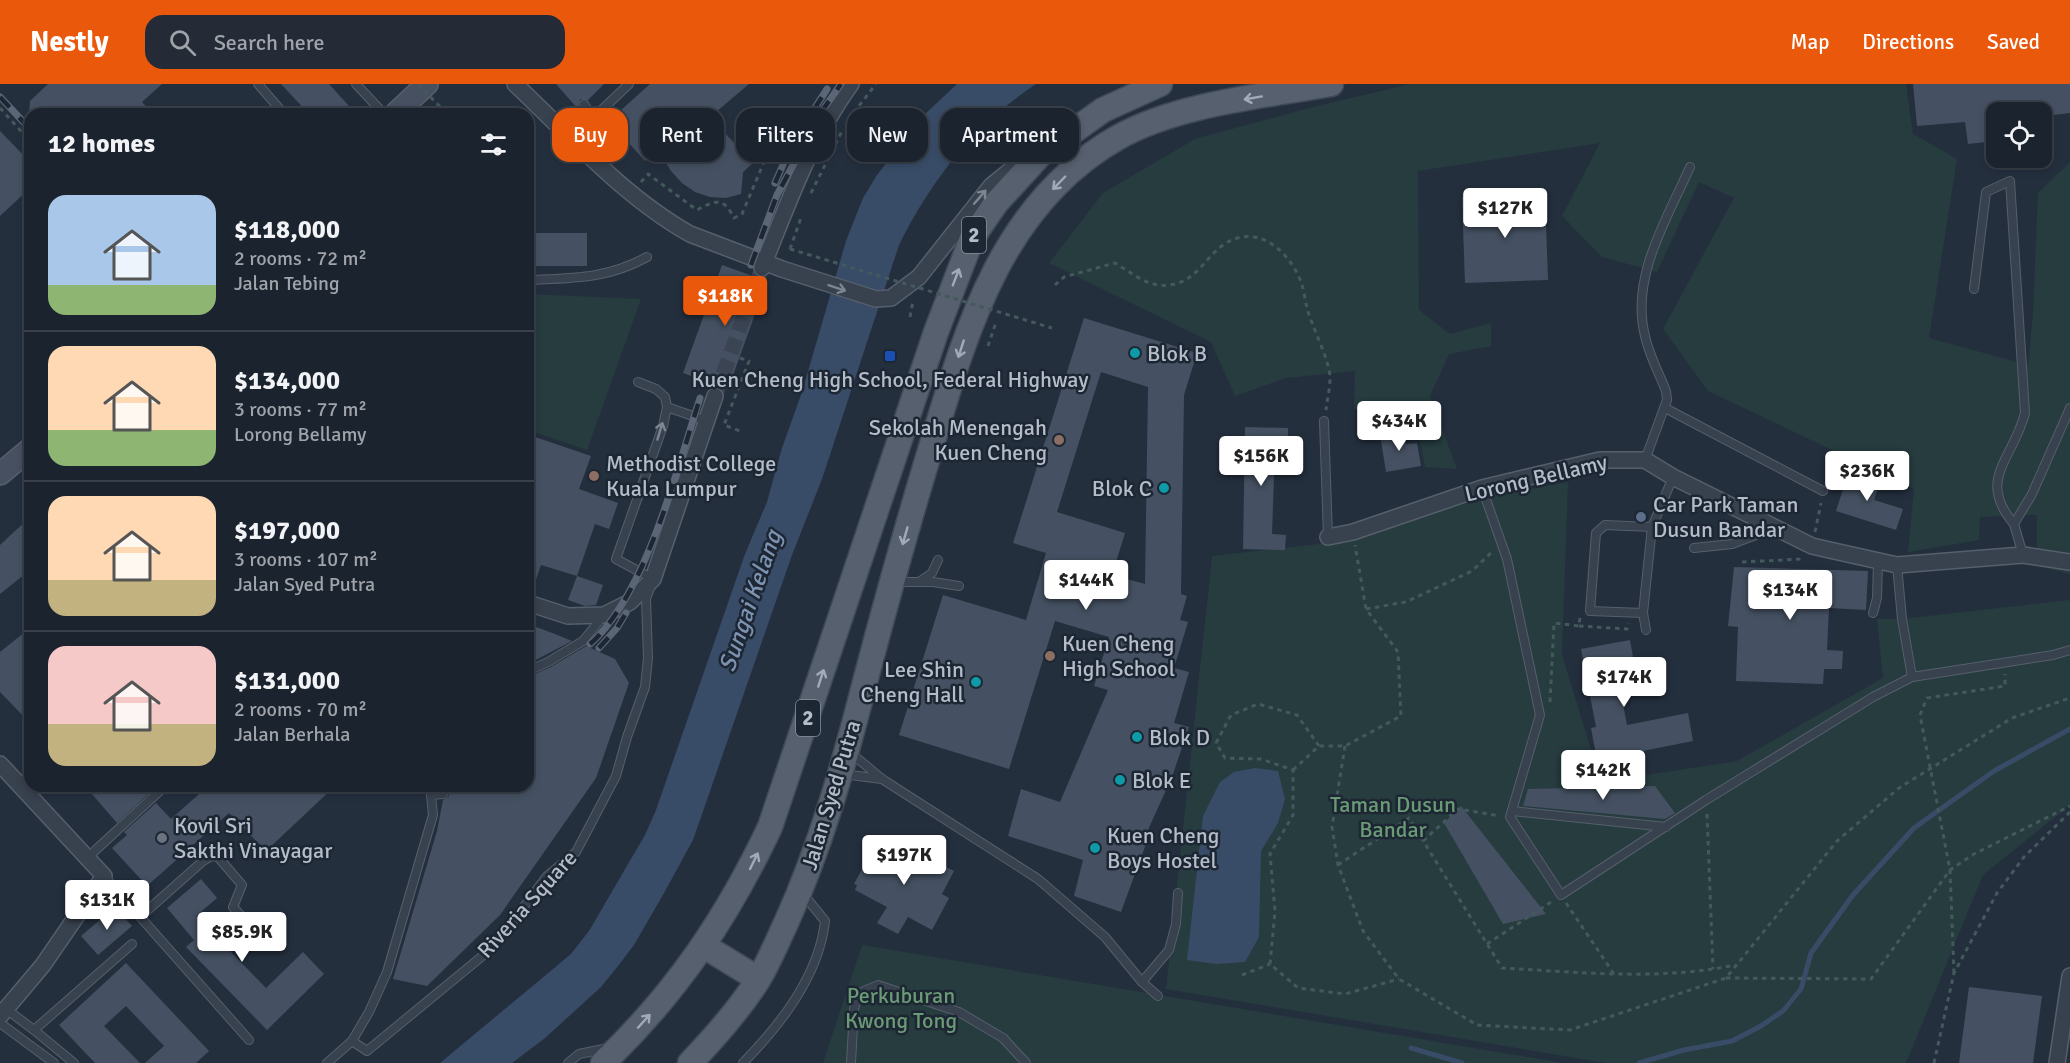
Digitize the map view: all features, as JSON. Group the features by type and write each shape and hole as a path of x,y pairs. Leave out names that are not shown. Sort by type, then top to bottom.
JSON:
{"main road":[{"path":"402,108 428,84"},
{"name":"Jalan Syed Putra","path":"1079,128 1103,110 1160,84"},
{"name":"Jalan Syed Putra","path":"690,1063 727,1021 758,979 801,891 841,774 891,582 966,334 995,267 1040,203 1085,159 1120,136 1163,118 1212,106 1331,84"},
{"name":"Jalan Syed Putra","path":"603,1063 653,1012 704,946 753,863 780,801 936,332 963,258 983,219 1014,181 1034,162"},
{"path":"0,474 24,454"},
{"path":"704,946 758,979"}],"street":[{"path":"515,84 552,119"},
{"path":"763,265 783,211 811,148 831,111 851,84"},
{"path":"599,162 662,217 690,234 763,265 876,298 891,298 919,277 991,186 1013,168 1026,162"},
{"path":"534,605 568,616 604,615 630,602 653,579 715,396"},
{"name":"Lorong Bellamy","path":"1328,537 1353,532 1482,488 1600,460 1645,460"},
{"path":"1645,460 1673,477 1812,546 1897,566 2023,555 2070,562"},
{"path":"0,764 24,782"},
{"path":"2,1016 43,965 104,876 32,792"},
{"path":"2057,1063 2070,976"}],"lane":[{"path":"258,84 279,108"},
{"path":"356,84 378,108"},
{"path":"604,108 629,84"},
{"path":"586,103 589,108"},
{"path":"1645,460 1665,408 1666,391 1645,336 1640,308 1642,289 1645,271 1690,167"},
{"path":"1974,289 1986,192 2010,181 2025,413 2021,430 1996,478 2001,508 2014,524 2023,555"},
{"path":"534,280 606,275 620,271 647,257"},
{"path":"638,382 656,389 665,397 667,407 616,559 653,579"},
{"path":"667,407 707,421"},
{"path":"1665,408 1823,491"},
{"path":"2014,524 2032,494 2070,408"},
{"name":"Lorong Bellamy","path":"1324,421 1328,537"},
{"path":"1646,630 1643,613 1652,527 1673,477"},
{"path":"1482,488 1507,559 1540,716 1511,814 1561,895 1706,800 1873,697 1912,677 2053,655 2070,650"},
{"path":"1643,613 1590,611 1596,533 1605,525 1652,527"},
{"path":"1694,548 1731,544 1774,528"},
{"path":"919,582 932,573 938,560"},
{"path":"1873,613 1877,598 1878,561"},
{"path":"1897,566 1902,619 1912,677"},
{"name":"Riveria Square","path":"352,1041 367,1051 486,953 547,876 576,852 612,786 647,675 646,599 653,579"},
{"path":"891,582 959,586"},
{"path":"534,668 583,641 604,615"},
{"path":"847,750 882,779 1038,879 1105,937 1142,982 1158,996"},
{"path":"841,774 882,779"},
{"path":"87,858 158,792"},
{"path":"327,1063 352,1041 369,1012 387,972 433,815 431,792"},
{"path":"437,792 443,794"},
{"path":"1511,814 1666,827"},
{"path":"141,916 203,861 212,856 218,856 242,885 233,907 269,946"},
{"path":"104,876 249,1040"},
{"path":"743,1063 782,1021 814,961 825,921 801,891"},
{"path":"1142,982 1169,950 1176,924 1178,893"},
{"path":"34,1030 132,944"},
{"path":"851,1063 854,1009 858,993 878,985 958,1012 1003,1038 1026,1063"},
{"path":"2,1016 34,1030 74,1063"},
{"path":"2,1016 54,1063"},
{"path":"568,1063 579,1054 622,1045"}],"path":[{"path":"418,84 441,108"},
{"path":"808,200 848,119 876,84"},
{"path":"0,108 24,134"},
{"path":"641,182 648,174 697,210 713,203 726,205 730,207 734,218 742,214 764,162"},
{"path":"805,208 790,249 1052,328"},
{"path":"1055,285 1064,277 1115,263 1151,285 1169,285 1196,274 1223,245 1239,238 1254,236 1268,240 1280,248 1301,280 1308,312 1330,376 1324,421"},
{"path":"988,346 999,312"},
{"path":"740,358 749,362 724,426 740,431"},
{"path":"1270,964 1275,911 1270,854 1293,815 1293,770 1319,747 1345,746 1401,716 1398,652 1366,609 1353,532"},
{"path":"1366,609 1406,602 1472,571 1502,544"},
{"path":"1579,626 1581,610"},
{"path":"1540,716 1551,700 1554,622 1627,629 1633,612"},
{"path":"1934,1063 1954,973 1950,870 1920,716 1927,698 2005,686 2006,663"},
{"path":"1726,978 1837,841 1899,788 2012,718 2070,698"},
{"path":"1293,770 1262,759 1225,758 1216,743 1230,715 1258,704 1297,716 1319,747"},
{"path":"1345,746 1332,827 1338,865 1363,931 1399,979 1477,1024 1570,1030 1726,978 1871,979 1950,870 1974,854 2070,806"},
{"path":"1706,800 1713,970"},
{"path":"1422,841 1458,809 1511,814"},
{"path":"1954,973 1997,893 2024,857 2070,812"},
{"path":"1338,865 1409,818 1502,968 1614,974 1713,970 1735,965"},
{"path":"1487,944 1561,895 1614,974"},
{"path":"1270,964 1298,988 1345,994 1399,979"},
{"path":"1242,975 1270,964"}],"green space":[{"path":"1410,84 1906,84 1913,134 1957,159 1929,338 2028,365 2033,314 2038,193 2070,162 2070,574 2037,566 2037,515 1980,517 1979,540 1908,552 1914,489 1708,391 1663,329 1734,198 1699,182 1657,272 1602,257 1562,216 1600,143 1418,171 1419,310 1450,334 1491,323 1491,346 1449,354 1430,396 1457,469 1425,467 1415,414 1354,409 1355,371 1286,378 1235,396 1211,342 1049,263 1103,193 1195,139"},
{"path":"534,294 641,299 587,450 534,432"},
{"name":"Taman Dusun Bandar","path":"1568,482 1562,655 1601,782 1737,761 1883,678 1877,619 1902,619 2070,600 2070,805 1983,875 1906,1063 1606,1063 1166,989 1212,556 1319,544 1493,496"},
{"name":"Perkuburan Kwong Tong","path":"862,945 1563,1063 823,1063"}],"water":[{"name":"Sungai Kelang","path":"957,84 1036,84 1004,108 940,108 940,162 951,162 925,198 899,245 822,479 792,555 693,840 634,945 601,987 545,1038 512,1063 440,1063 571,954 589,931 645,835 656,810 745,554 767,502 846,241 863,198 887,162 928,162 928,111"},
{"path":"1255,768 1278,771 1285,799 1278,823 1261,851 1259,937 1245,962 1217,964 1187,960 1203,816 1220,782 1234,772"}],"building":[{"path":"48,84 162,84 142,102 148,108 29,108 30,101"},
{"path":"281,84 329,84 349,106 347,108 303,108"},
{"path":"556,84 604,84 588,100 580,99 577,108"},
{"path":"650,84 749,84 721,108 640,108 640,155 628,142 628,108 623,108"},
{"path":"1913,84 2070,84 2070,113 2052,115 2052,102 1986,102 1986,142 1968,144 1965,122 1917,126"},
{"path":"0,131 24,156 24,194 0,216"},
{"path":"724,132 736,145 736,162 753,163 743,172 741,194 726,198 710,197 695,192 671,171 665,162 724,162"},
{"path":"1545,195 1548,280 1465,283 1462,197"},
{"path":"534,233 587,233 587,266 534,266"},
{"path":"722,265 767,281 728,389 683,373"},
{"path":"1084,318 1197,353 1184,395 1181,594 1187,596 1180,620 1188,622 1174,668 1189,672 1174,723 1189,727 1172,777 1147,832 1150,833 1121,912 1074,896 1083,860 1008,836 1021,789 1060,802 1108,690 1094,686 1109,637 1055,621 1009,769 899,735 943,595 1026,620 1046,553 1013,543","holes":["1101,372 1148,387 1145,584 1112,575 1125,533 1057,512"]},
{"path":"1245,427 1288,428 1288,448 1275,447 1272,534 1286,535 1285,550 1243,549"},
{"path":"1404,430 1406,444 1417,443 1421,466 1386,472 1380,434"},
{"path":"535,437 591,456 579,489 618,503 609,529 595,524 577,576 541,565 534,585"},
{"path":"1849,471 1880,481 1874,500 1903,509 1896,530 1836,511"},
{"path":"24,523 24,575 0,594 0,545"},
{"path":"1734,567 1868,571 1866,610 1829,608 1827,650 1843,651 1842,669 1824,669 1823,684 1736,681 1738,627 1728,626"},
{"path":"577,576 603,585 596,605 585,606 568,600"},
{"path":"534,626 572,641 534,661"},
{"path":"24,633 24,717 0,692 0,652"},
{"path":"1630,640 1635,669 1617,673 1627,725 1688,713 1693,741 1597,760 1591,728 1596,727 1581,649"},
{"path":"586,646 615,659 629,683 596,778 500,915 427,986 393,979 437,831 443,800 449,796 447,792 534,792 534,674"},
{"path":"1655,786 1675,813 1665,819 1523,806 1528,789"},
{"path":"90,792 146,792 148,794 117,823"},
{"path":"201,792 329,792 266,851 229,813 147,886 112,848 127,835 124,832 156,803 171,819"},
{"path":"1461,806 1546,914 1503,924 1444,823"},
{"path":"888,836 932,863 933,860 954,871 942,894 949,898 932,930 908,917 898,934 877,923 887,907 855,890 857,885 854,884 869,856 872,858 882,839 886,841"},
{"path":"201,879 217,898 196,916 266,988 303,952 324,974 267,1030 186,947 194,940 167,908"},
{"path":"115,907 132,926 98,955 81,936"},
{"path":"126,963 209,1051 196,1063 145,1063 164,1046 126,1006 104,1026 140,1063 95,1063 59,1025"},
{"path":"1969,987 2042,996 2033,1063 1959,1063"}],"waterway":[{"path":"1639,1063 1684,1050 1732,1041 1783,1011 1801,989 1811,953 1853,895 1914,828 1994,771 2070,729"},
{"path":"1411,1048 1462,1063"}],"tunnel":[{"path":"715,396 762,268"}],"railway":[{"path":"751,265 777,195 822,111 841,84"},
{"path":"775,183 792,144 827,89"},
{"path":"0,97 24,123"},
{"path":"590,644 610,622 628,595 643,563 670,494 700,398"},
{"path":"599,648 617,628 626,613"}],"place":[{"name":"Blok B","path":"1135,353"},
{"name":"Kuen Cheng High School, Federal Highway","path":"890,356"},
{"name":"Sekolah Menengah Kuen Cheng","path":"1059,440"},
{"name":"Methodist College Kuala Lumpur","path":"594,476"},
{"name":"Blok C","path":"1164,488"},
{"name":"Car Park Taman Dusun Bandar","path":"1641,517"},
{"name":"Kuen Cheng High School","path":"1050,656"},
{"name":"Lee Shin Cheng Hall","path":"976,682"},
{"name":"Blok D","path":"1137,737"},
{"name":"Blok E","path":"1120,780"},
{"name":"Kovil Sri Sakthi Vinayagar","path":"162,838"},
{"name":"Kuen Cheng Boys Hostel","path":"1095,848"}]}
